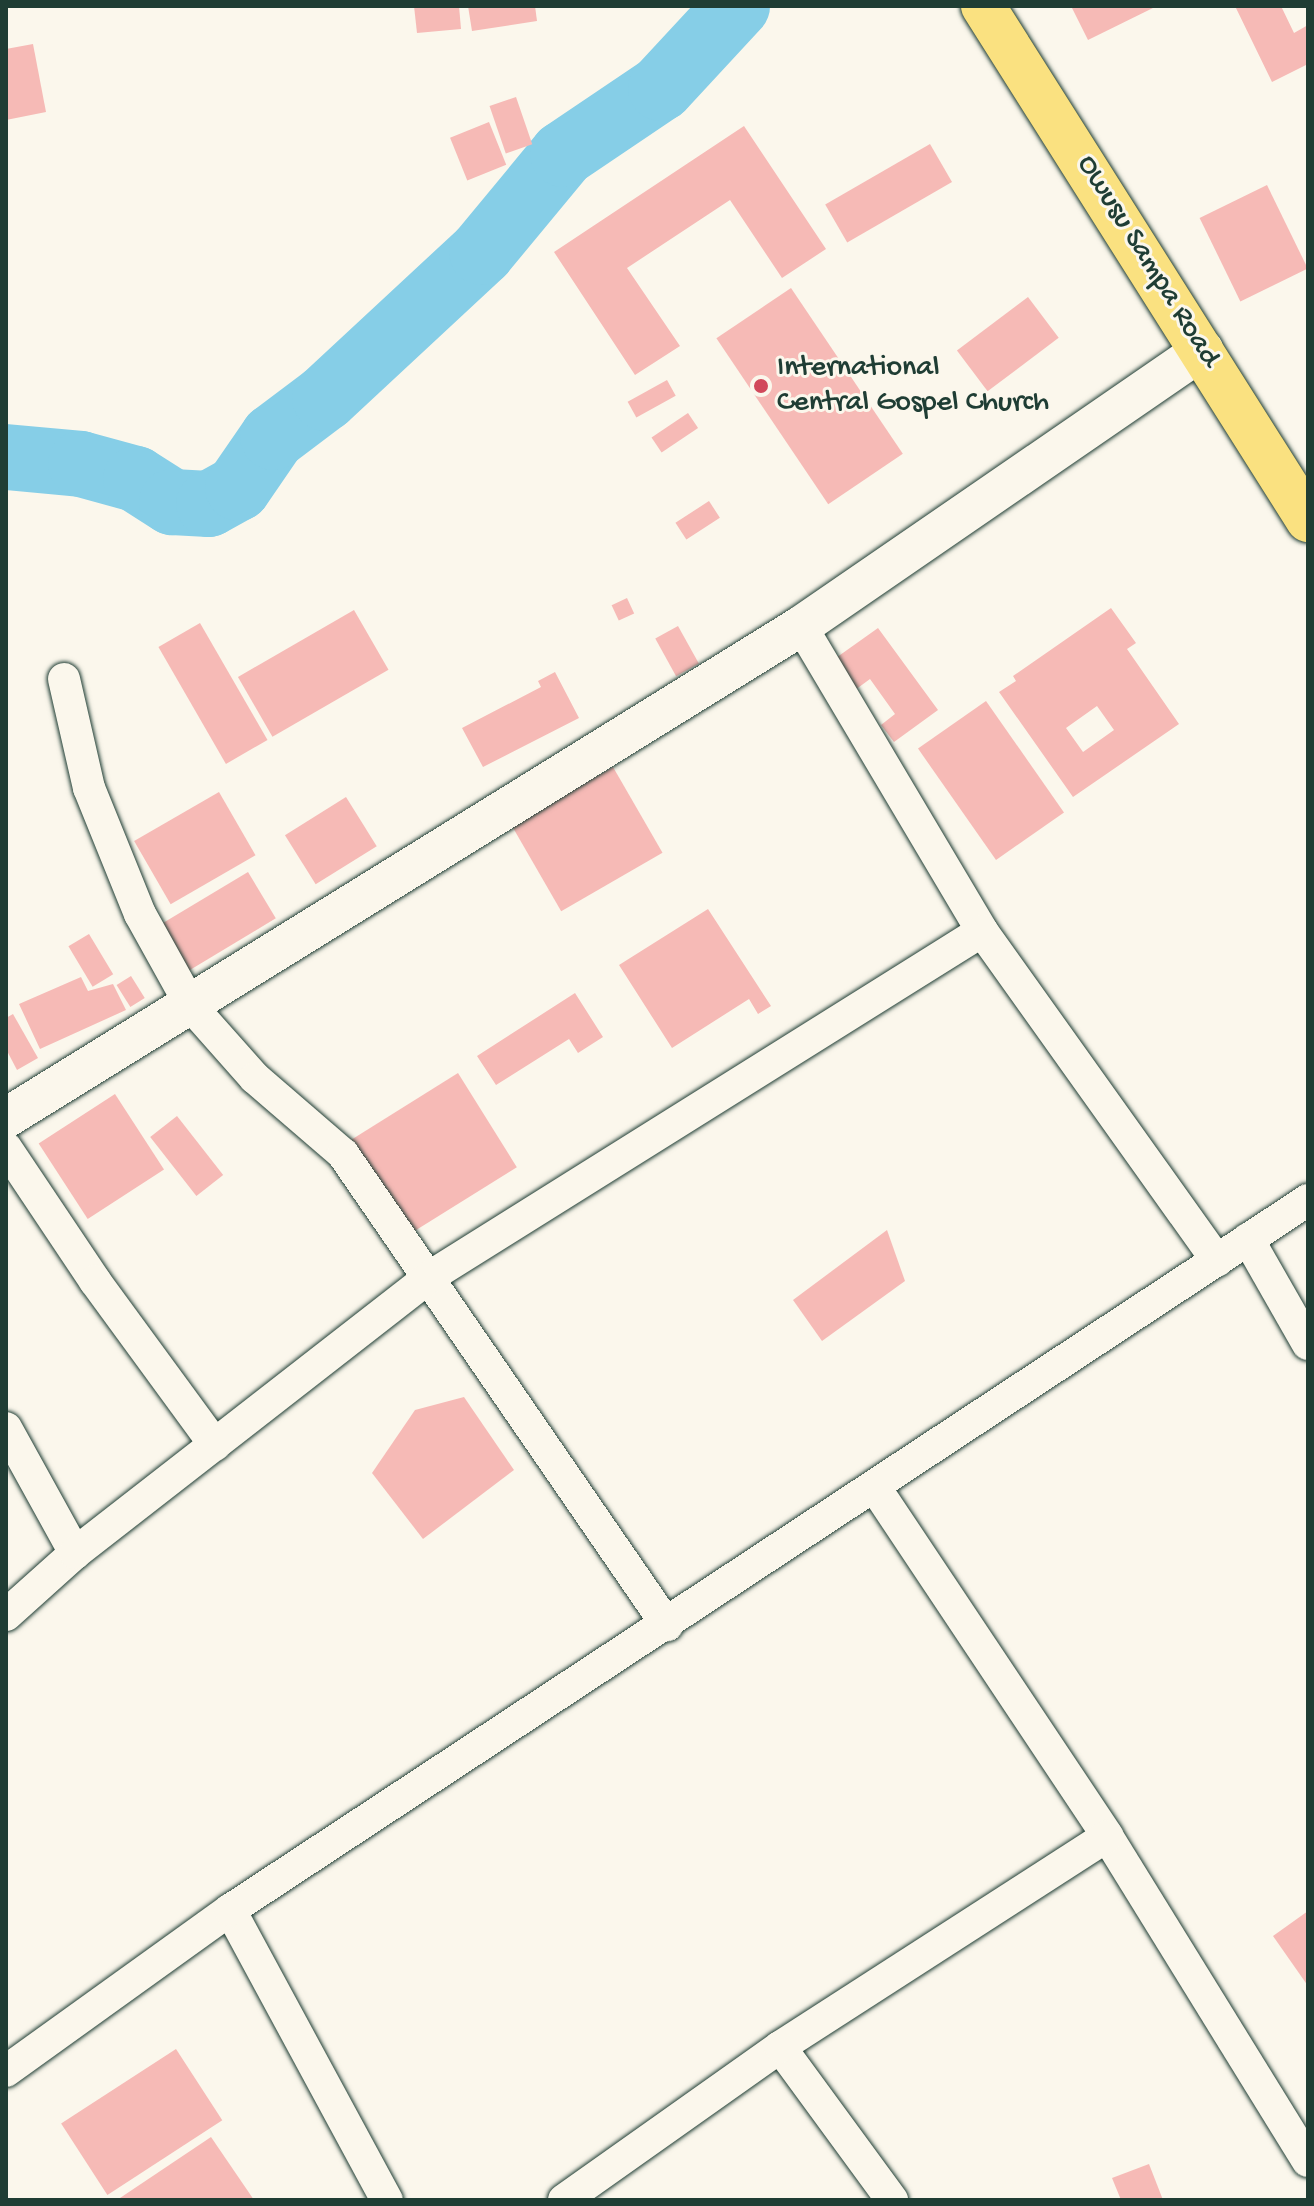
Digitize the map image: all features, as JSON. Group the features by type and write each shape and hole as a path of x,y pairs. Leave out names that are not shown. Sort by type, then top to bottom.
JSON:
{"main road":[{"name":"Owusu Sampa Road","path":"983,6 1308,520"}],"street":[{"path":"6,1118 191,1006 360,896 801,626 1203,350"},
{"path":"801,626 982,931 1217,1261"},
{"path":"64,679 89,788 140,914 191,1006 255,1078 343,1154 431,1276 667,1625"},
{"path":"6,1615 75,1553 431,1276 982,931"},
{"path":"6,1148 215,1445"},
{"path":"6,2071 230,1910 876,1489 1308,1200"},
{"path":"1248,1239 1308,1344"},
{"path":"6,1428 75,1553"},
{"path":"876,1489 1107,1836 1308,2161"},
{"path":"564,2200 780,2047 1107,1836"},
{"path":"230,1910 387,2200"},
{"path":"780,2047 892,2200"}],"building":[{"path":"414,6 459,6 461,29 417,33"},
{"path":"468,6 535,6 537,21 472,31"},
{"path":"1071,6 1157,6 1088,40"},
{"path":"1235,6 1281,6 1294,33 1308,25 1308,64 1272,82"},
{"path":"33,44 46,112 6,120 6,49"},
{"path":"516,97 532,144 506,153 490,106"},
{"path":"489,122 506,165 467,180 450,138"},
{"path":"744,126 826,249 782,278 730,200 627,268 680,346 635,375 554,252"},
{"path":"930,144 952,182 847,243 825,204"},
{"path":"1267,185 1308,269 1240,301 1200,218"},
{"path":"791,288 903,454 828,504 716,338"},
{"path":"1028,297 1059,338 988,391 957,351"},
{"path":"667,380 676,396 636,418 628,402"},
{"path":"688,413 698,428 662,453 652,438"},
{"path":"709,501 720,518 686,540 675,523"},
{"path":"627,598 634,613 619,621 612,605"},
{"path":"1111,608 1136,643 1127,649 1179,724 1073,797 999,692 1016,681 1013,676","holes":["1097,706 1114,730 1083,752 1066,728"]},
{"path":"354,610 389,670 272,737 238,677"},
{"path":"200,623 268,740 226,764 158,647"},
{"path":"678,626 699,664 676,676 655,639"},
{"path":"878,628 938,710 894,742 881,725 895,714 870,679 855,690 833,660"},
{"path":"555,672 579,718 483,767 462,728 541,687 538,681"},
{"path":"986,701 1064,812 996,860 918,749"},
{"path":"613,767 662,853 561,911 512,826"},
{"path":"219,792 256,855 171,904 134,841"},
{"path":"346,797 377,846 316,884 285,835"},
{"path":"248,872 276,918 185,973 157,927"},
{"path":"708,909 771,1006 758,1014 749,999 672,1048 619,965"},
{"path":"89,934 113,974 93,987 68,946"},
{"path":"131,976 145,998 130,1007 117,985"},
{"path":"81,977 88,991 113,984 126,1010 40,1049 19,1004"},
{"path":"575,993 603,1037 578,1053 569,1039 496,1085 477,1056"},
{"path":"13,1014 38,1058 17,1070 6,1049 6,1018"},
{"path":"458,1073 517,1167 406,1237 347,1142"},
{"path":"115,1094 164,1169 88,1219 39,1144"},
{"path":"177,1116 223,1175 196,1196 150,1137"},
{"path":"887,1230 905,1281 822,1341 793,1300"},
{"path":"464,1397 514,1470 423,1539 372,1473 415,1410"},
{"path":"1308,1911 1308,1986 1273,1936"},
{"path":"176,2049 222,2120 107,2195 61,2124"},
{"path":"211,2137 254,2200 117,2200"},
{"path":"1149,2164 1163,2200 1121,2200 1112,2178"}],"waterway":[{"path":"6,457 81,464 136,479 172,502 209,504 238,488 273,437 325,398 482,252 563,154 661,88 737,6"}],"place":[{"name":"International Central Gospel Church","path":"761,386"}]}
